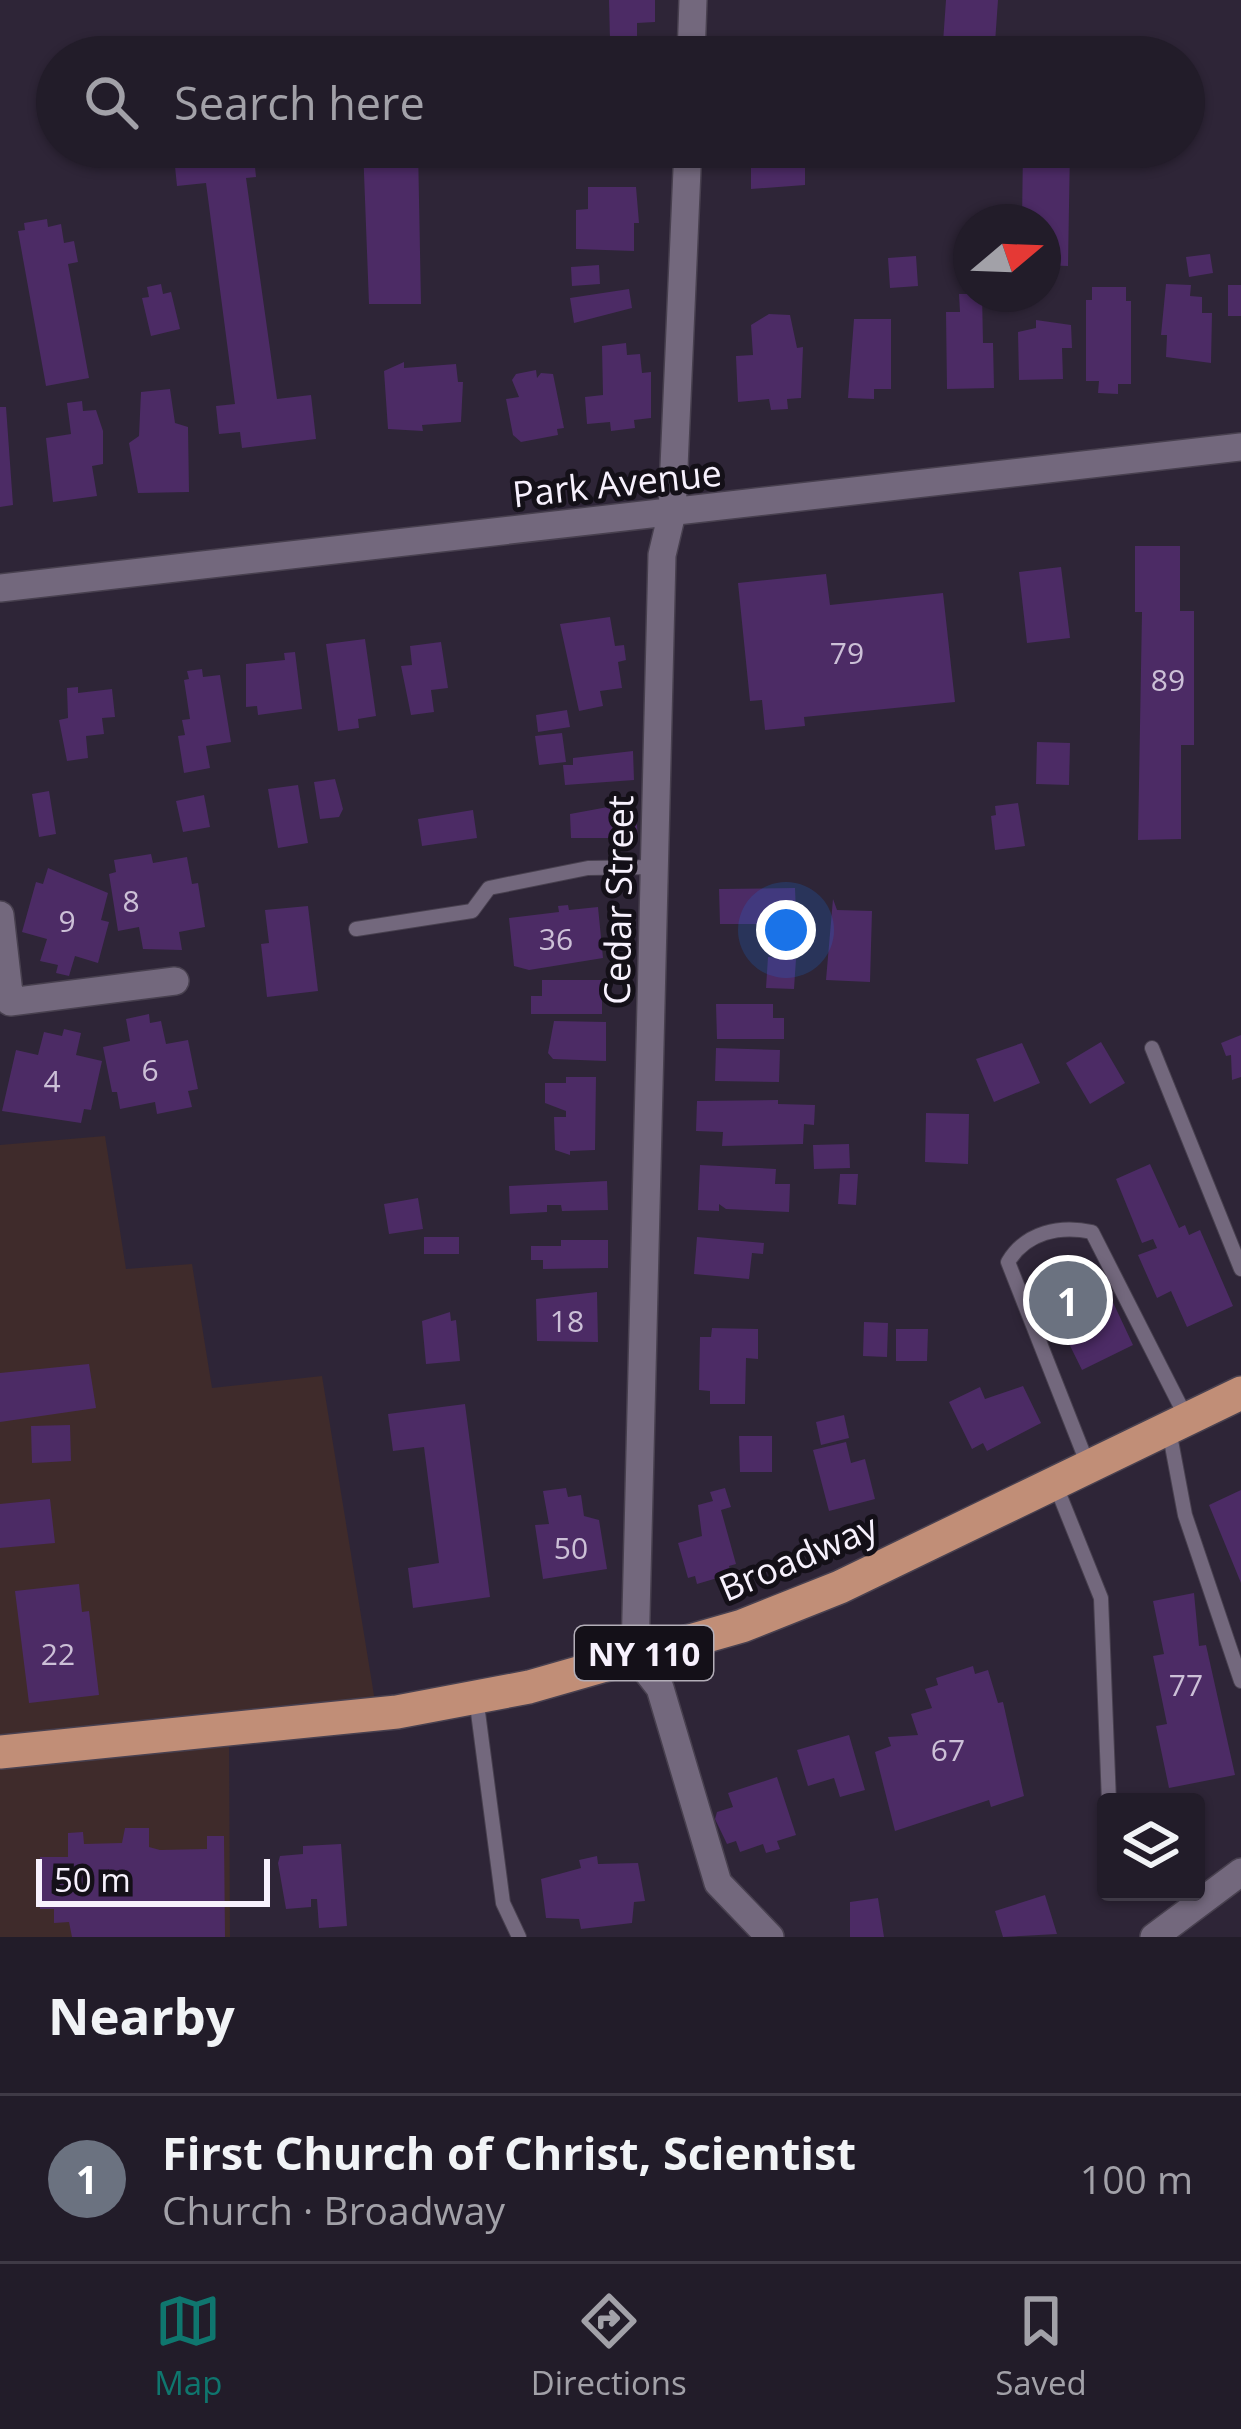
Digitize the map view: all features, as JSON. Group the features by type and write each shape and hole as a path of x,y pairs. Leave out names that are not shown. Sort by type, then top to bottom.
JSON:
{"main road":[{"name":"Broadway","path":"0,1752 397,1712 476,1697 742,1626 840,1587 1241,1393"}],"street":[{"path":"692,36 693,0"},
{"name":"Cedar Street","path":"635,1656 662,555 672,513 687,168"},
{"name":"Park Avenue","path":"0,588 1241,447"},
{"path":"0,915 10,1001 176,981"},
{"path":"635,1656 660,1688 718,1883 770,1937"},
{"path":"1154,1937 1241,1872"}],"lane":[{"path":"356,929 472,911 490,888 588,868 655,868"},
{"path":"1152,1048 1241,1269"},
{"path":"1088,1465 1008,1262 1035,1236 1069,1227 1092,1232 1177,1421 1185,1515 1240,1680"},
{"path":"1054,1481 1101,1598 1109,1793"},
{"path":"476,1697 502,1903 519,1937"}],"shaded area":[{"path":"105,1136 126,1269 192,1264 212,1388 322,1376 378,1720 229,1737 230,1937 0,1937 0,1145"}],"building":[{"path":"609,0 655,0 655,22 637,23 637,36 610,36"},
{"path":"946,0 998,0 995,36 943,36"},
{"path":"175,168 255,168 256,177 246,178 277,399 311,395 316,439 242,448 240,432 219,434 216,406 235,404 206,183 177,186"},
{"path":"364,168 418,168 421,304 369,304"},
{"path":"751,168 805,168 805,185 751,189"},
{"path":"1023,168 1070,168 1068,266 1061,266 1061,204 1022,204"},
{"path":"588,187 636,187 639,223 634,223 634,251 576,249 576,210 588,209"},
{"path":"47,219 48,227 61,224 64,243 74,241 78,262 68,264 89,378 46,386 18,231 25,230 24,223"},
{"path":"1210,254 1213,273 1189,277 1186,257"},
{"path":"916,256 918,286 890,288 888,258"},
{"path":"599,265 600,284 572,286 571,267"},
{"path":"161,284 163,294 171,292 180,329 151,336 142,298 149,297 147,287"},
{"path":"1166,284 1191,285 1190,296 1202,297 1202,313 1212,313 1211,363 1166,357 1167,335 1161,335"},
{"path":"1228,285 1241,285 1241,316 1228,316"},
{"path":"1092,287 1126,287 1126,301 1131,301 1131,384 1118,384 1118,394 1098,393 1099,381 1086,381 1086,300 1092,300"},
{"path":"629,289 632,308 574,323 570,298"},
{"path":"946,312 982,312 983,343 993,343 994,388 947,389"},
{"path":"769,314 790,315 797,348 803,347 801,398 787,399 788,409 771,410 769,399 738,402 736,356 753,355 751,325"},
{"path":"854,319 891,319 891,389 874,389 874,399 848,398"},
{"path":"1036,320 1071,325 1072,348 1062,348 1063,379 1019,380 1018,332 1036,328"},
{"path":"626,343 627,355 640,354 642,373 651,372 651,418 634,420 635,428 611,431 610,422 587,424 585,397 603,395 602,346"},
{"path":"404,362 404,368 456,364 458,382 463,382 461,422 422,425 423,431 388,429 384,371"},
{"path":"536,370 537,378 541,373 553,374 564,428 557,429 558,435 521,442 513,435 506,399 519,397 512,380 516,374"},
{"path":"170,389 175,423 188,427 189,492 138,493 129,443 139,436 141,392"},
{"path":"82,401 83,411 96,410 103,431 103,464 92,466 97,496 53,502 46,438 71,434 67,403"},
{"path":"0,407 6,407 13,505 0,507"},
{"path":"1135,546 1180,546 1180,611 1194,611 1194,745 1181,745 1181,839 1138,840 1142,612 1135,612"},
{"path":"1061,567 1070,638 1027,643 1019,572"},
{"path":"826,574 830,605 943,593 955,702 804,717 805,726 765,730 762,700 750,701 738,583"},
{"path":"610,617 615,646 624,645 626,660 618,662 622,688 600,691 603,706 579,711 560,624"},
{"path":"365,639 376,716 358,719 359,728 338,731 326,644"},
{"path":"441,642 448,688 431,690 434,712 411,715 401,666 412,665 410,646"},
{"path":"295,652 302,709 258,715 257,706 246,707 246,664 285,660 284,653"},
{"path":"202,669 203,677 220,675 231,742 206,746 210,768 184,773 178,736 185,735 182,720 190,719 184,680 189,679 187,671"},
{"path":"78,687 78,693 112,689 115,717 102,718 104,734 86,736 88,758 67,761 59,720 68,718 67,688"},
{"path":"567,710 570,727 538,732 536,715"},
{"path":"562,733 566,762 539,765 535,736"},
{"path":"1037,742 1070,743 1069,785 1036,784"},
{"path":"633,751 634,780 565,785 563,765 573,765 573,758"},
{"path":"335,779 343,809 339,817 320,819 314,782"},
{"path":"298,785 308,843 278,848 268,789"},
{"path":"49,791 56,834 39,837 32,794"},
{"path":"204,795 210,827 183,832 176,801"},
{"path":"635,802 638,838 571,838 570,814"},
{"path":"1018,803 1025,846 995,850 991,816 996,815 995,806"},
{"path":"473,810 477,838 422,846 418,819"},
{"path":"151,854 153,863 187,857 192,884 198,883 205,927 179,932 182,950 143,949 139,927 118,931 109,874 116,872 114,860"},
{"path":"48,868 108,893 101,920 109,922 98,963 75,956 69,976 56,973 58,965 40,961 47,939 22,932 36,882 43,884"},
{"path":"795,888 796,914 773,914 773,924 720,924 719,889"},
{"path":"833,899 837,910 872,911 870,982 826,980"},
{"path":"568,905 569,910 598,907 603,958 529,970 514,966 509,918 559,912 558,906"},
{"path":"308,906 318,991 267,997 261,944 269,943 265,910"},
{"path":"768,957 796,959 794,989 766,988"},
{"path":"542,980 602,980 602,1014 531,1014 531,996 542,996"},
{"path":"716,1004 773,1004 773,1018 784,1018 784,1039 717,1039"},
{"path":"149,1014 150,1023 161,1021 166,1044 188,1040 198,1089 188,1091 192,1107 157,1114 155,1102 120,1109 117,1092 112,1092 103,1047 130,1041 126,1019"},
{"path":"554,1021 606,1022 606,1061 553,1059 548,1053"},
{"path":"64,1029 81,1033 76,1055 102,1061 91,1110 84,1109 81,1123 2,1111 16,1050 38,1055 44,1032 62,1036"},
{"path":"1241,1035 1241,1077 1232,1080 1231,1055 1226,1056 1221,1043"},
{"path":"1101,1042 1125,1083 1090,1104 1066,1063"},
{"path":"1022,1043 1040,1083 994,1102 976,1059"},
{"path":"716,1048 780,1050 779,1082 715,1081"},
{"path":"566,1077 596,1077 595,1150 570,1151 570,1155 555,1150 554,1117 566,1117 566,1111 545,1103 545,1083 566,1083"},
{"path":"778,1100 778,1104 815,1105 814,1125 804,1124 803,1144 722,1146 723,1132 696,1131 697,1101"},
{"path":"926,1113 969,1114 968,1164 925,1162"},
{"path":"849,1144 850,1168 814,1169 813,1145"},
{"path":"1150,1164 1179,1228 1185,1225 1189,1235 1200,1230 1233,1306 1187,1327 1171,1291 1157,1298 1138,1255 1157,1248 1153,1239 1142,1243 1116,1179"},
{"path":"700,1165 776,1169 775,1184 790,1184 789,1212 726,1209 719,1204 719,1211 698,1210"},
{"path":"840,1174 858,1174 856,1205 838,1204"},
{"path":"607,1181 608,1210 562,1211 561,1205 547,1205 547,1212 510,1214 509,1186"},
{"path":"418,1198 423,1229 389,1234 384,1204"},
{"path":"424,1237 459,1237 459,1254 424,1254"},
{"path":"697,1237 764,1243 763,1254 752,1253 749,1279 694,1274"},
{"path":"561,1240 608,1240 608,1268 543,1269 543,1260 531,1260 531,1246 561,1246"},
{"path":"1064,1283 1071,1298 1084,1292 1090,1306 1110,1296 1133,1345 1082,1370 1044,1293"},
{"path":"597,1292 598,1342 537,1341 536,1299"},
{"path":"450,1312 451,1321 456,1320 460,1361 426,1364 422,1321"},
{"path":"864,1322 888,1323 887,1357 863,1356"},
{"path":"712,1328 758,1329 758,1359 746,1358 745,1404 710,1404 710,1391 699,1390 700,1337 711,1337"},
{"path":"896,1329 928,1329 927,1361 896,1361"},
{"path":"89,1364 96,1408 0,1422 0,1373"},
{"path":"1023,1386 1041,1423 987,1451 983,1443 972,1449 949,1402 980,1387 985,1399"},
{"path":"465,1404 490,1597 413,1608 408,1568 439,1563 424,1447 393,1451 388,1414"},
{"path":"844,1415 849,1438 821,1445 816,1422"},
{"path":"70,1425 71,1461 32,1463 31,1426"},
{"path":"739,1436 772,1436 772,1472 740,1472"},
{"path":"846,1442 851,1463 865,1459 875,1499 829,1511 813,1450"},
{"path":"566,1488 568,1497 581,1495 584,1516 599,1520 607,1569 543,1579 535,1525 549,1524 543,1491"},
{"path":"725,1488 731,1507 721,1510 736,1564 729,1566 731,1574 697,1584 695,1576 688,1578 678,1543 702,1536 698,1505 713,1501 710,1492"},
{"path":"1241,1490 1241,1583 1209,1505"},
{"path":"50,1499 55,1543 0,1548 0,1504"},
{"path":"79,1584 82,1612 89,1611 99,1695 29,1703 15,1591"},
{"path":"1194,1593 1199,1646 1206,1645 1235,1775 1169,1788 1156,1726 1167,1724 1153,1656 1164,1654 1153,1601"},
{"path":"973,1666 975,1674 988,1670 998,1703 1003,1702 1024,1796 991,1807 989,1800 895,1831 875,1752 891,1746 888,1737 918,1735 911,1714 932,1708 925,1689 938,1685 936,1678"},
{"path":"849,1735 865,1790 840,1797 834,1778 808,1786 797,1750"},
{"path":"777,1777 796,1835 777,1841 780,1849 766,1853 763,1844 740,1852 736,1841 727,1844 715,1819 717,1812 733,1807 728,1793"},
{"path":"125,1828 149,1828 149,1847 160,1850 207,1849 207,1836 224,1836 225,1937 72,1937 69,1922 54,1923 54,1909 40,1909 40,1857 68,1857 68,1833 83,1832 84,1844 122,1843"},
{"path":"341,1844 347,1926 319,1928 317,1899 311,1899 311,1907 286,1909 278,1863 280,1856 303,1854 303,1846"},
{"path":"597,1856 598,1864 638,1863 645,1901 634,1902 632,1923 581,1929 579,1919 546,1918 541,1879 581,1868 579,1860"},
{"path":"1045,1895 1057,1934 1003,1937 995,1911"},
{"path":"878,1898 884,1937 850,1937 850,1902"}],"place":[{"name":"First Church of Christ, Scientist","path":"1068,1300"}]}
